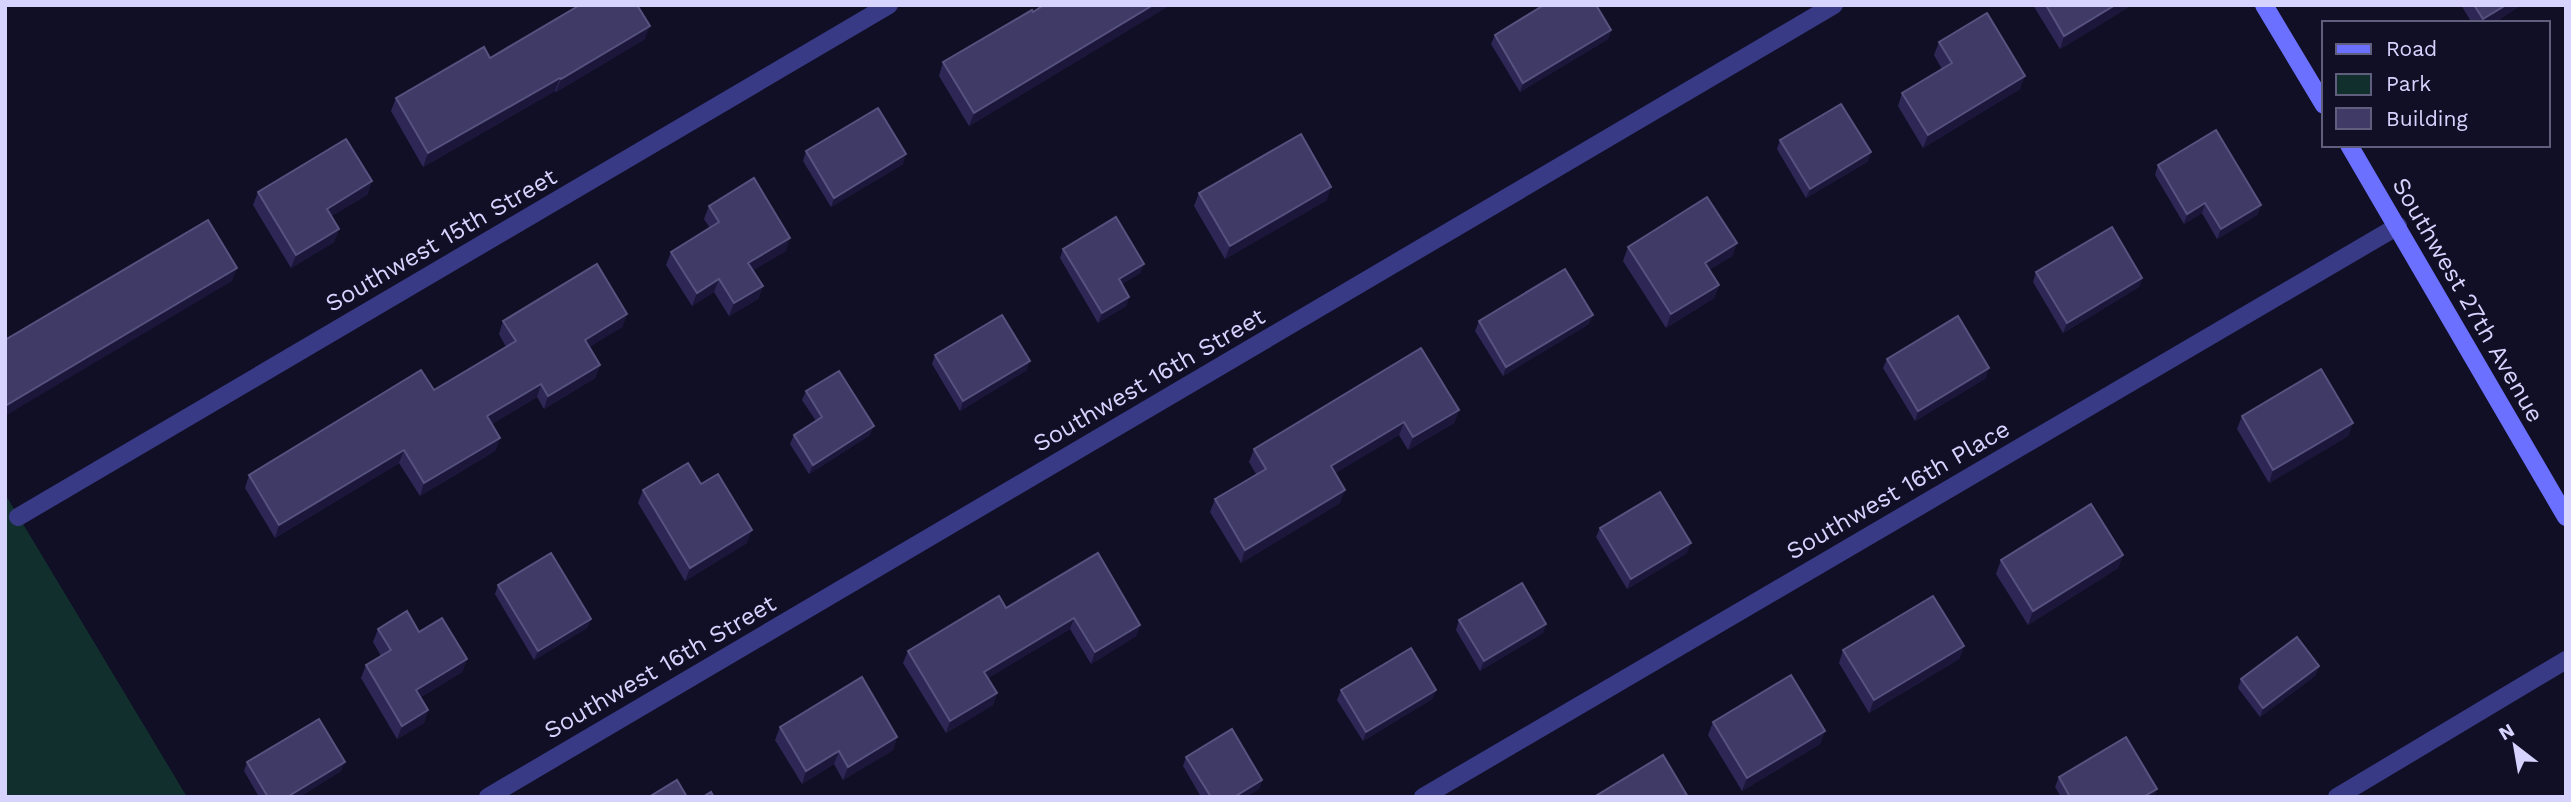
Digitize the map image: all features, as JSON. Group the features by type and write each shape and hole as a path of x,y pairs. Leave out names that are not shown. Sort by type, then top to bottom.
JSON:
{"main road":[{"path":"2264,5 2322,102"},
{"name":"Southwest 27th Avenue","path":"2350,147 2566,517"}],"street":[{"name":"Southwest 15th Street","path":"18,517 889,5"},
{"name":"Southwest 16th Street","path":"488,797 1833,5"},
{"name":"Southwest 16th Place","path":"1423,797 2398,226"},
{"path":"2337,797 2566,660"}],"green space":[{"path":"5,494 187,797 5,797"}],"building":[{"path":"580,5 637,5 650,26 428,153 396,98 484,47 490,58"},
{"path":"1044,5 1153,5 974,113 943,62"},
{"path":"1544,5 1596,5 1611,30 1523,83 1495,35"},
{"path":"2046,5 2115,5 2064,36"},
{"path":"2474,5 2506,5 2483,19"},
{"path":"1987,13 2025,76 1928,135 1902,93 1952,63 1939,42"},
{"path":"1841,104 1871,152 1810,189 1780,140"},
{"path":"878,108 906,154 834,198 806,151"},
{"path":"2216,130 2261,205 2221,229 2205,203 2187,214 2158,165"},
{"path":"1301,134 1331,187 1230,246 1199,193"},
{"path":"346,139 372,181 327,209 339,229 296,255 258,192"},
{"path":"754,178 790,238 748,263 763,286 734,303 719,279 697,293 671,252 719,222 709,206"},
{"path":"1707,197 1737,243 1705,263 1719,285 1671,314 1628,247"},
{"path":"1116,217 1144,264 1119,279 1129,297 1102,313 1063,249"},
{"path":"208,220 237,268 5,406 5,340"},
{"path":"2112,227 2142,278 2067,323 2036,272"},
{"path":"597,264 627,314 585,340 600,365 548,396 541,384 487,416 500,438 424,483 404,450 279,525 249,475 421,370 434,390 516,341 503,321"},
{"path":"1565,269 1593,315 1506,367 1479,321"},
{"path":"1002,315 1030,361 963,401 935,355"},
{"path":"1958,316 1989,368 1918,411 1887,359"},
{"path":"1421,348 1459,410 1413,437 1404,422 1331,466 1345,490 1245,550 1215,499 1266,469 1254,449"},
{"path":"2321,369 2353,423 2273,470 2242,416"},
{"path":"839,371 874,426 813,465 794,435 822,417 806,391"},
{"path":"688,463 701,484 718,474 752,530 690,568 643,490"},
{"path":"1660,492 1691,543 1631,579 1600,528"},
{"path":"2091,504 2123,555 2033,611 2001,560"},
{"path":"551,553 591,619 538,651 498,585"},
{"path":"1098,553 1140,625 1095,652 1074,618 984,672 997,693 950,721 908,651 999,596 1006,608"},
{"path":"1522,583 1546,624 1484,661 1459,620"},
{"path":"1933,596 1964,646 1874,700 1843,650"},
{"path":"407,611 419,632 442,618 467,659 416,690 428,710 402,726 366,665 391,650 378,629"},
{"path":"2297,637 2319,666 2263,708 2241,679"},
{"path":"1411,648 1436,690 1366,732 1341,690"},
{"path":"1791,675 1825,731 1747,778 1713,722"},
{"path":"862,677 897,737 848,767 839,751 806,771 780,727"},
{"path":"319,719 345,762 287,797 268,797 247,762"},
{"path":"1232,729 1262,780 1234,797 1211,797 1186,757"},
{"path":"2126,737 2157,789 2143,797 2070,797 2059,777"},
{"path":"1663,755 1688,797 1594,797"},
{"path":"677,780 687,797 649,797"}]}
